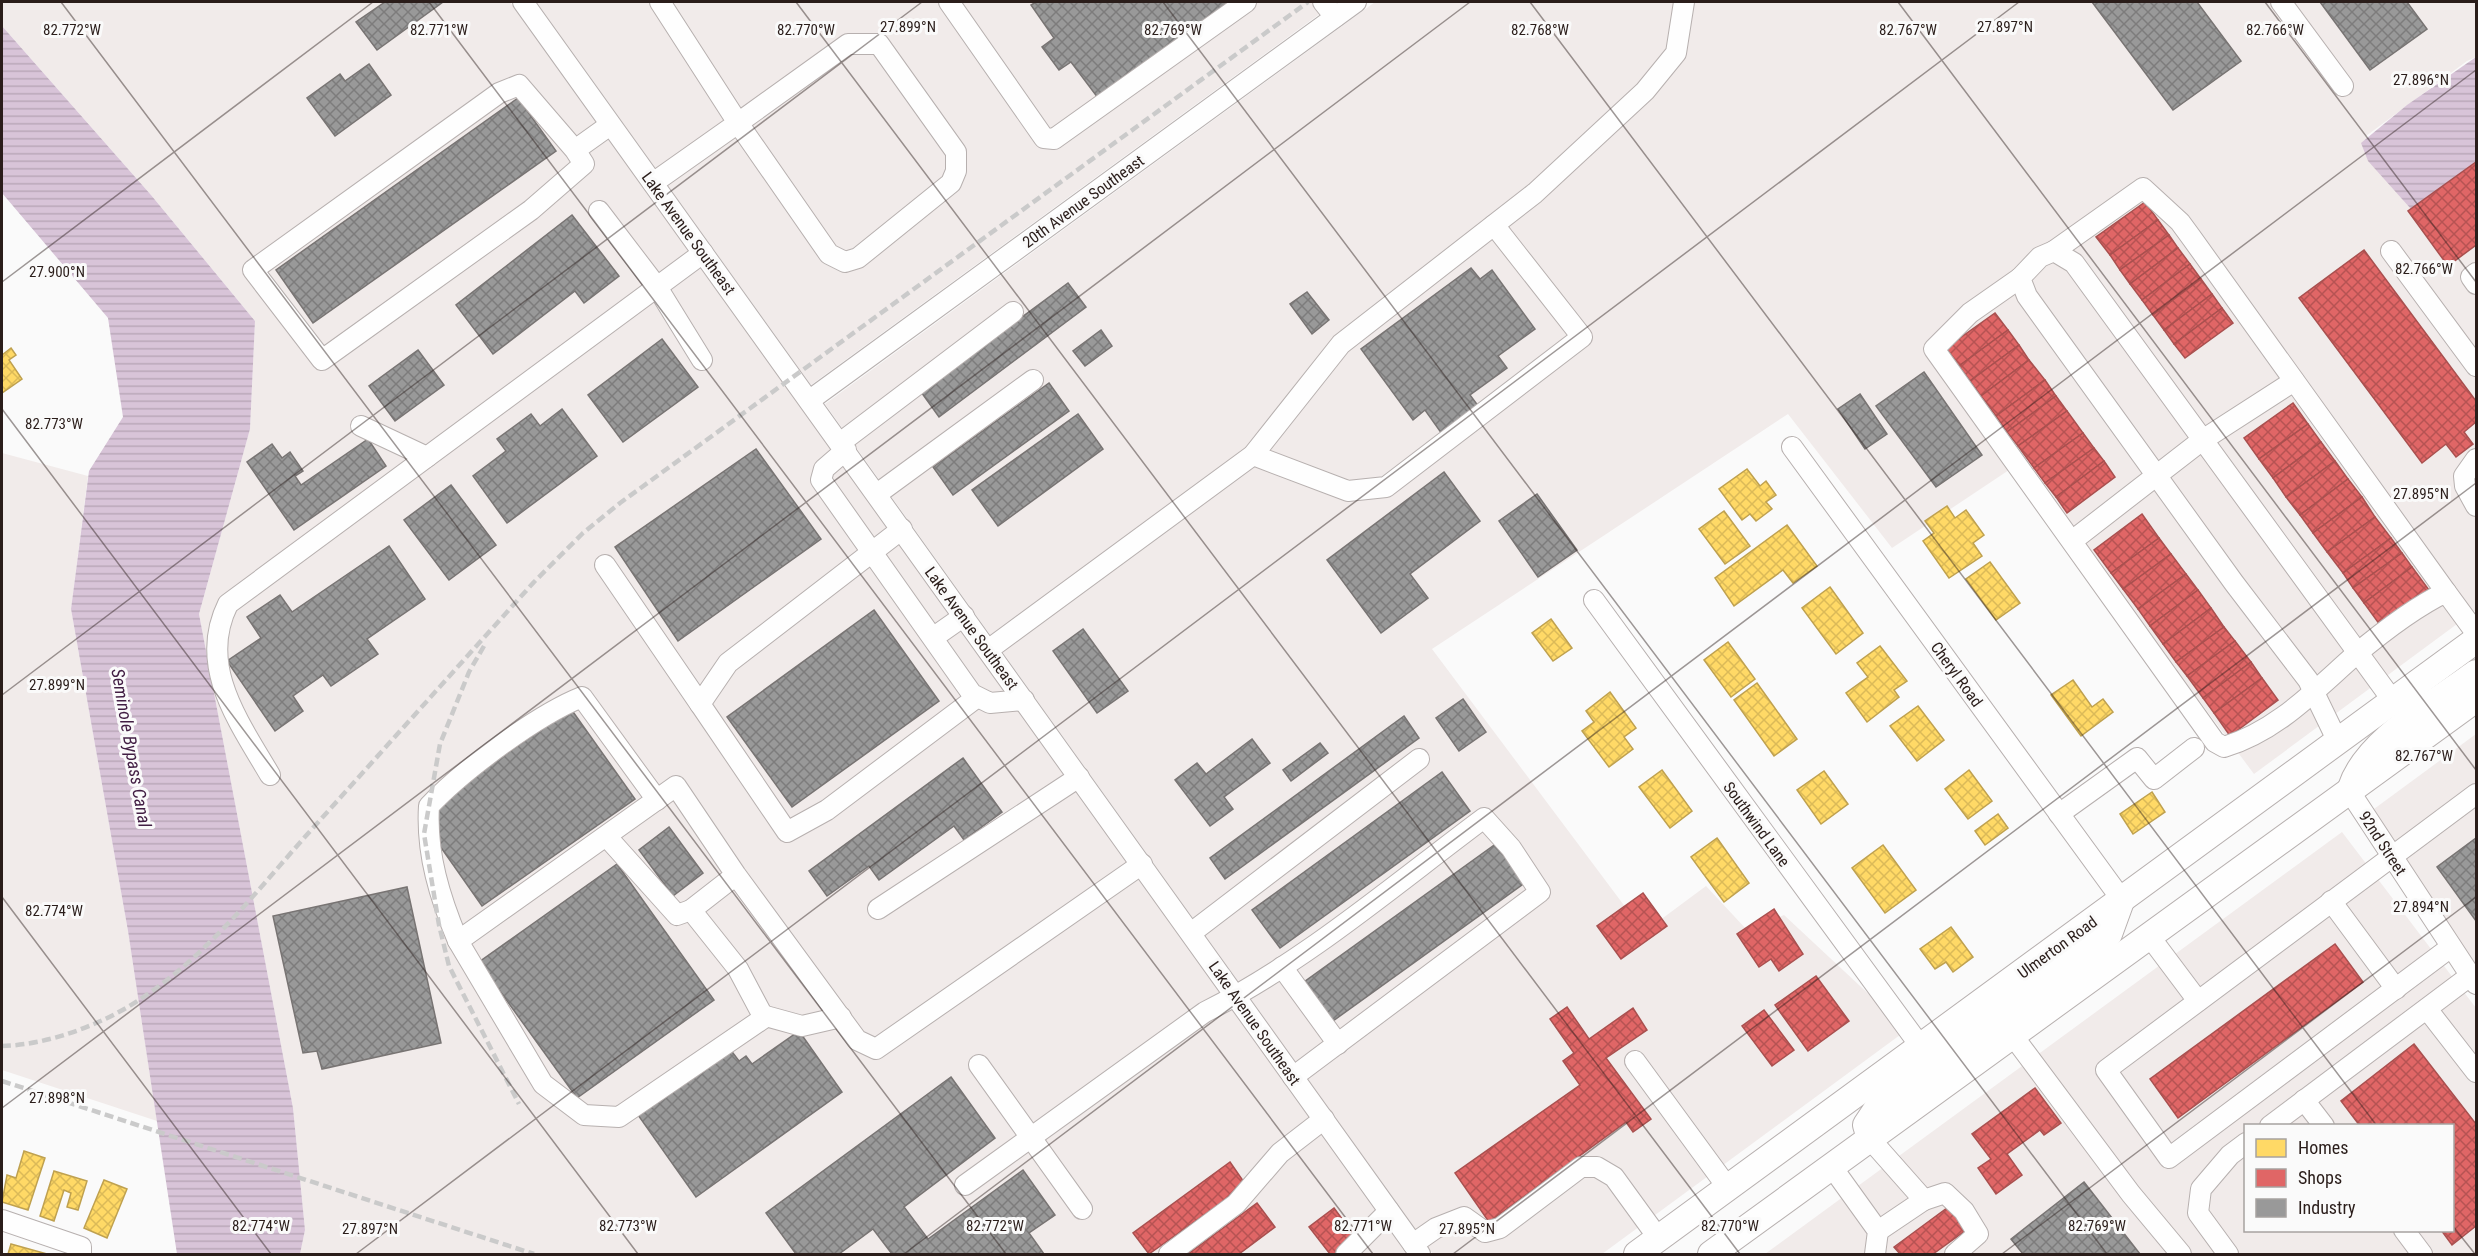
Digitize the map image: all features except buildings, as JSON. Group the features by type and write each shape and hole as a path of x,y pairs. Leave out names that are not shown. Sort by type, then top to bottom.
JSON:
{"main road":[{"name":"Ulmerton Road","path":"1637,1254 2476,640"},
{"path":"2350,792 2356,773 2378,745 2476,673"},
{"path":"1711,1254 2476,699"},
{"path":"1870,1139 1866,1125 1876,1110 2096,948 2109,934 2122,900"}],"street":[{"name":"Lake Avenue Southeast","path":"523,2 1417,1249"},
{"path":"653,183 738,123 848,44 879,44 956,152 957,171 951,183 858,258 845,262 829,254 738,123 660,2"},
{"path":"949,2 1044,138 1054,139 1246,2"},
{"name":"20th Avenue Southeast","path":"810,400 1329,9 1356,2"},
{"path":"988,650 1253,455 1341,344 1535,193 1645,91 1676,53 1684,2"},
{"path":"2281,2 2343,86"},
{"path":"519,85 575,150 584,164 531,210 322,360 253,270 499,93 519,85"},
{"path":"575,150 610,125"},
{"path":"2446,592 2357,653 2272,726 2251,738 2224,747 2215,742 1934,349 1970,313 2020,278 2040,257 2055,251 2143,188 2180,222 2476,633"},
{"path":"599,211 657,287 702,360"},
{"path":"1253,455 1348,491 1386,486 1582,337 1494,225"},
{"path":"2055,251 2074,263 2201,441 2393,702"},
{"path":"2391,252 2476,366"},
{"path":"270,775 231,709 215,655 218,623 228,604 703,253"},
{"path":"2476,273 2471,277 2476,284"},
{"path":"2020,278 2027,296 2234,583 2308,680 2338,742"},
{"path":"1013,312 843,447 824,469 821,480 976,698 990,703 1024,700"},
{"path":"877,494 1033,380"},
{"path":"2072,541 2201,441 2294,381"},
{"path":"361,426 428,457"},
{"name":"Cheryl Road","path":"1792,447 2122,900"},
{"path":"2476,459 2464,476 2465,486 2476,506"},
{"path":"700,704 728,663 902,529"},
{"path":"605,565 787,832 826,810 976,698"},
{"name":"Southwind Lane","path":"1594,600 1921,1047"},
{"path":"934,637 964,616"},
{"path":"657,800 582,697 538,720 447,787 429,806 428,829 439,894 458,941 543,1084 584,1115 619,1117 764,1018 738,969 691,910"},
{"path":"2059,814 2137,758 2154,779 2194,748"},
{"path":"1191,933 1419,759"},
{"path":"878,909 1079,777"},
{"path":"458,941 608,837 676,786 736,875 857,1040 876,1049 1142,864"},
{"name":"92nd Street","path":"2350,792 2473,980"},
{"path":"2451,947 2169,1158 2106,1070 2476,794"},
{"path":"965,1185 1205,1012 1236,996 1282,967 1484,818 1511,848 1540,892 1293,1077"},
{"path":"608,837 677,915 691,910 736,875"},
{"path":"2331,901 2396,989"},
{"path":"2150,937 2198,1001"},
{"path":"1282,967 1338,1044"},
{"path":"2271,1124 2427,1010 2473,980"},
{"path":"2427,1010 2476,1072"},
{"path":"762,1015 802,1026 841,1017"},
{"path":"2013,1036 2131,1194 2181,1254"},
{"path":"1635,1061 1728,1188"},
{"path":"979,1065 1082,1209"},
{"path":"2304,1100 2323,1124"},
{"path":"1169,1254 1236,1204 1280,1153 1324,1119"},
{"path":"1870,1139 1924,1200"},
{"path":"2228,1254 2198,1213 2201,1189 2230,1155 2244,1144"},
{"path":"1417,1249 1436,1228 1464,1216 1485,1232 1500,1228 1581,1167 1597,1167 1614,1177 1659,1239"},
{"path":"1832,1167 1878,1231 1875,1254"},
{"path":"1878,1231 1924,1200 1945,1193 1964,1211 1978,1234 1955,1254"},
{"path":"1346,1254 1359,1244 1370,1227 1389,1211"},
{"path":"2,1220 81,1251"},
{"path":"2406,1232 2422,1254"}],"shaded area":[{"path":"2,2 510,2 1408,1254 300,1254 305,1230 293,1108 199,614 250,429 255,321 151,195 2,26"},
{"path":"536,2 1336,2 811,385"},
{"path":"1375,2 2476,2 2476,57 2467,61 2366,136 2402,196 2421,206 2476,165 2476,610 2254,774 2021,462 1892,548 1788,414 1432,649 1644,932 1706,886 1747,930 1784,915 1874,999 1900,1035 1602,1254 1433,1254 825,404"},
{"path":"2,453 88,476 71,609 128,931 157,1121 2,1070"},
{"path":"2476,734 2476,967 2374,809"},
{"path":"2342,832 2476,1008 2476,1254 1765,1254"}],"water":[{"name":"Seminole Bypass Canal","path":"2,26 151,195 255,321 250,429 199,614 293,1108 305,1230 300,1254 177,1254 128,931 71,609 89,471 123,417 108,318 2,193"},
{"path":"2476,57 2476,165 2421,206 2411,209 2368,161 2361,143 2407,105"}],"railway":[{"path":"2,1046 38,1042 93,1024 127,1007 166,981 232,919 534,582 583,533 620,503 1308,2"},
{"path":"484,646 469,672 440,744 424,834 439,925 449,966 519,1104"},
{"path":"2,1081 534,1254"}]}
